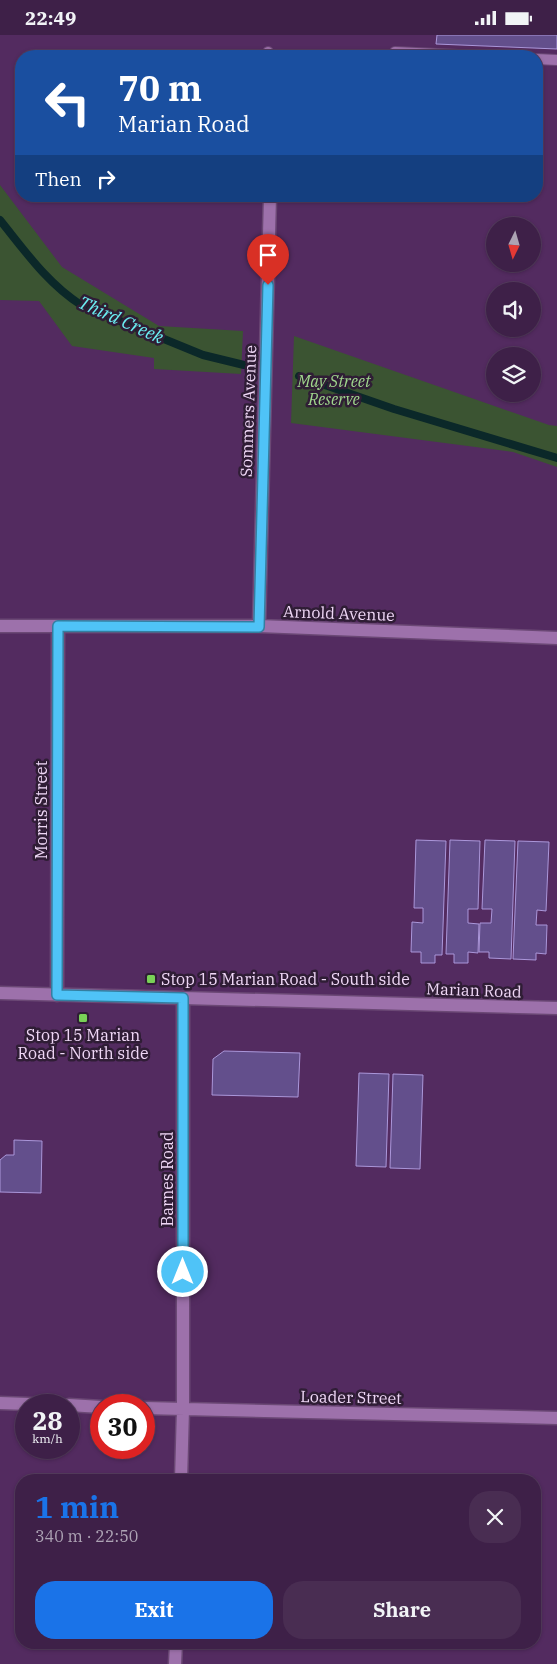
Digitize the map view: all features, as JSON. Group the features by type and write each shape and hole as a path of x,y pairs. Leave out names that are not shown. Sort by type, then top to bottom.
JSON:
{"street":[{"name":"Sommers Avenue","path":"259,627 270,202"},
{"name":"Arnold Avenue","path":"0,626 259,627 557,638"},
{"name":"Morris Street","path":"57,995 58,626"},
{"name":"Marian Road","path":"0,993 557,1008"},
{"name":"Barnes Road","path":"181,1474 183,1409 183,998"},
{"path":"0,1403 15,1404"},
{"name":"Loader Street","path":"155,1408 557,1418"},
{"path":"175,1664 176,1649"}],"lane":[{"path":"543,59 557,60"}],"green space":[{"path":"0,185 62,267 159,326 243,331 241,374 154,369 154,358 72,346 39,301 0,300"},
{"name":"May Street Reserve","path":"294,336 549,425 557,426 557,467 513,452 291,423"}],"building":[{"path":"437,35 557,35 557,49 436,44"},
{"path":"416,840 446,841 442,955 435,955 435,963 421,963 421,952 411,952 412,922 423,923 423,908 414,908"},
{"path":"450,840 480,841 478,909 468,909 468,923 479,924 478,953 468,952 468,963 454,963 454,954 446,954"},
{"path":"485,840 515,841 511,959 489,958 489,952 479,952 480,923 491,923 492,909 482,909"},
{"path":"518,841 549,842 546,911 537,910 536,925 547,925 546,954 536,953 536,960 513,959"},
{"path":"224,1051 300,1053 298,1097 212,1095 213,1059"},
{"path":"359,1073 389,1074 386,1167 356,1166"},
{"path":"393,1074 423,1075 420,1169 390,1168"},
{"path":"14,1140 42,1141 41,1193 0,1192 0,1160 6,1155 14,1155"}],"waterway":[{"name":"Third Creek","path":"0,220 47,277 81,305 203,355 244,365"},
{"name":"Third Creek","path":"299,376 394,409 557,458"}],"place":[{"name":"Stop 15 Marian Road - South side","path":"151,979"},
{"name":"Stop 15 Marian Road - North side","path":"83,1018"}],"route":[{"path":"183,1272 183,998 57,995 58,626 259,627 268,285"}]}
